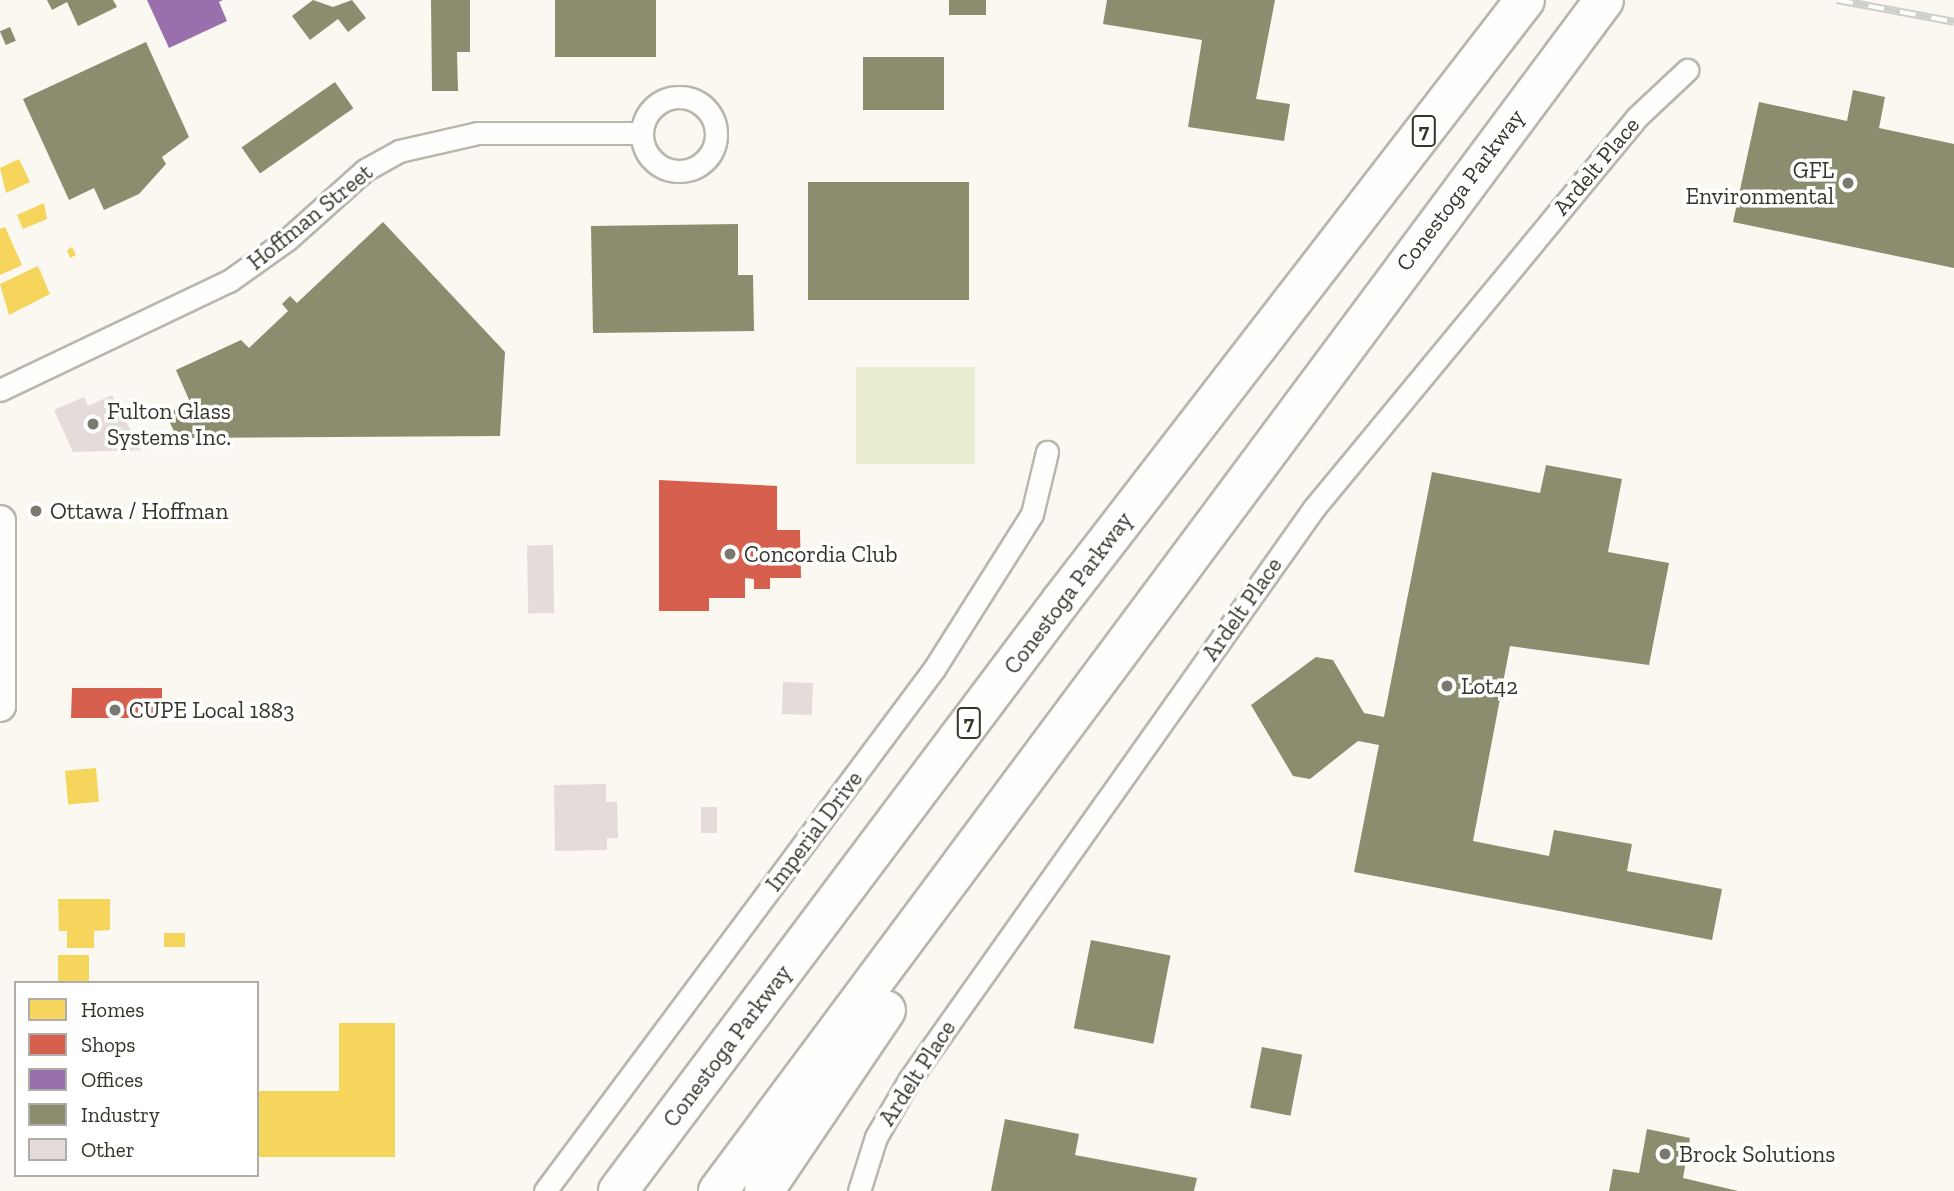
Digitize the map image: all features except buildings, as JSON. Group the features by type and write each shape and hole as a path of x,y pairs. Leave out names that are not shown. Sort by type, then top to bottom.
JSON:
{"highway":[{"name":"Conestoga Parkway","path":"618,1191 1061,601 1524,1"},
{"name":"Conestoga Parkway","path":"718,1191 943,897 1594,12"},
{"path":"764,1191 929,947 943,897"}],"main road":[{"path":"0,521 0,706"}],"street":[{"name":"Ardelt Place","path":"859,1191 876,1137 909,1080 1314,508 1637,117 1687,71"},
{"name":"Hoffman Street","path":"0,390 229,281 288,239 365,170 399,151 478,133 642,133"},
{"name":"Imperial Drive","path":"545,1191 934,669 1032,514 1047,452"}],"green space":[{"path":"856,367 975,367 975,464 856,464"}],"railway":[{"path":"1837,0 1954,22"}],"place":[{"name":"GFL Environmental","path":"1848,183"},
{"name":"Fulton Glass Systems Inc.","path":"93,424"},
{"name":"Ottawa / Hoffman","path":"36,511"},
{"name":"Concordia Club","path":"730,554"},
{"name":"Lot42","path":"1447,686"},
{"name":"CUPE Local 1883","path":"115,710"},
{"name":"Brock Solutions","path":"1665,1154"}]}
